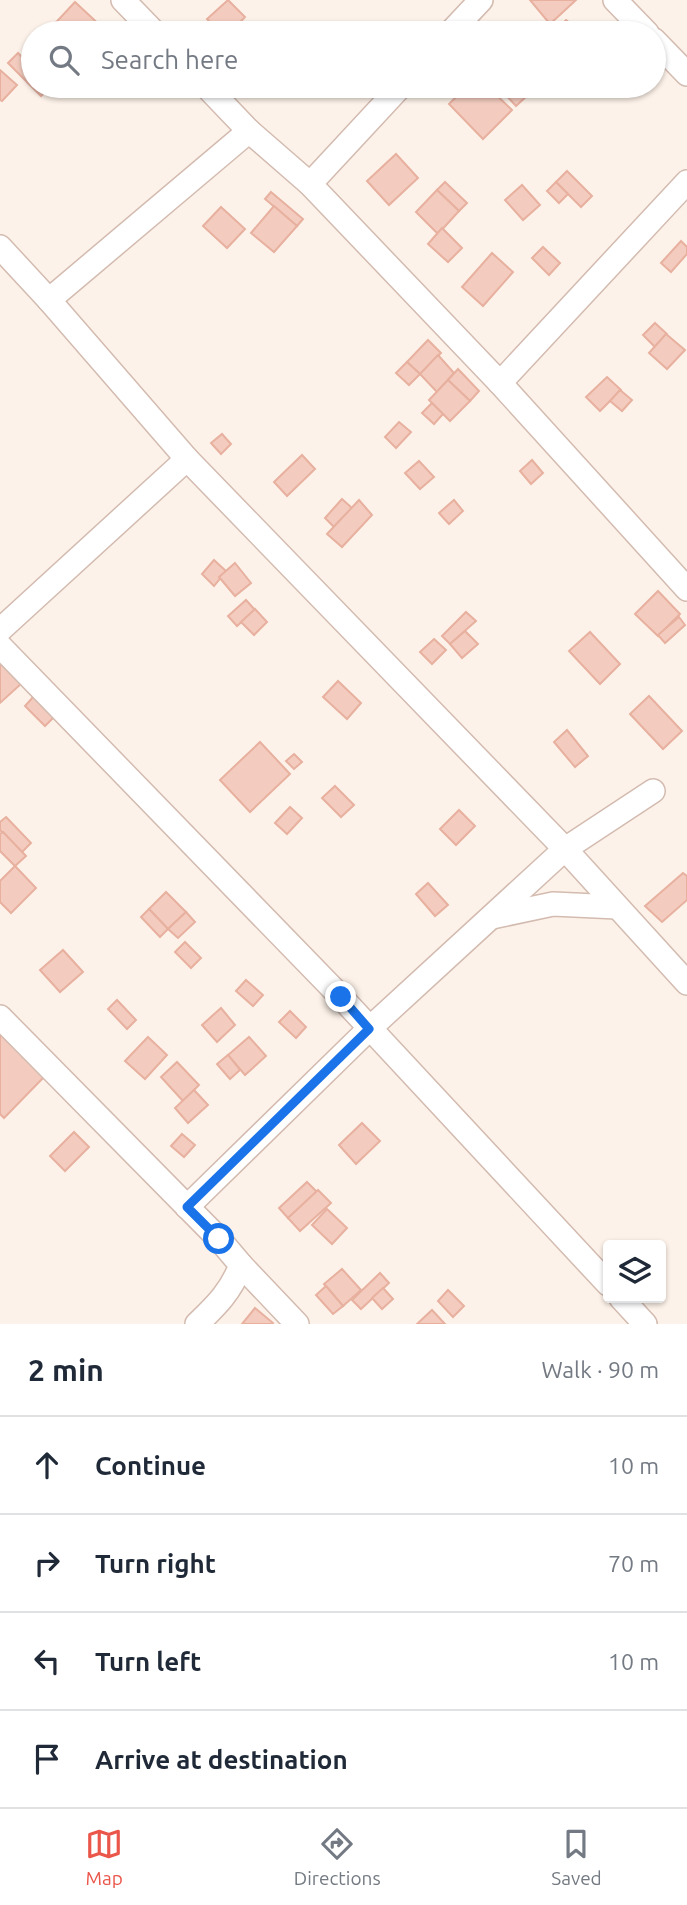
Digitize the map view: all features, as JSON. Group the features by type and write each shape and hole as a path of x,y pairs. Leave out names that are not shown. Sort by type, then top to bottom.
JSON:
{"street":[{"path":"124,0 144,21"},
{"path":"461,21 481,0"},
{"path":"615,0 635,21"},
{"path":"666,52 687,74"},
{"path":"217,98 249,131 310,184 500,383 687,589"},
{"path":"310,184 390,98"},
{"path":"49,300 249,131"},
{"path":"500,383 687,182"},
{"path":"0,247 187,459 565,849 687,984"},
{"path":"0,629 187,459"},
{"path":"0,646 369,1029 603,1279"},
{"path":"187,1207 369,1029 565,849 653,791"},
{"path":"492,917 553,904 617,907"},
{"path":"0,1017 219,1239 297,1324"},
{"path":"197,1324 219,1303 234,1283 241,1265"},
{"path":"626,1303 645,1324"}],"building":[{"path":"228,0 245,17 241,21 207,19"},
{"path":"530,0 576,0 553,21 548,21"},
{"path":"75,2 95,21 57,21"},
{"path":"18,53 21,56 21,76 8,63"},
{"path":"0,70 17,85 2,101 0,100"},
{"path":"455,98 500,98 512,110 483,139 449,104"},
{"path":"509,98 525,98 516,106"},
{"path":"396,154 418,178 389,205 367,181"},
{"path":"567,171 592,196 581,207 556,182"},
{"path":"445,182 467,203 459,211 437,190"},
{"path":"556,182 568,194 559,203 547,191"},
{"path":"522,185 540,205 523,220 505,200"},
{"path":"437,190 459,211 438,234 416,212"},
{"path":"271,192 303,219 297,226 265,199"},
{"path":"274,206 297,226 274,252 251,233"},
{"path":"221,207 245,229 227,248 203,226"},
{"path":"442,228 462,248 448,262 428,244"},
{"path":"681,241 687,247 687,254 671,272 661,263"},
{"path":"543,247 560,263 549,275 532,258"},
{"path":"492,253 513,272 483,306 462,287"},
{"path":"655,323 667,334 655,347 643,335"},
{"path":"666,334 685,350 667,369 649,353"},
{"path":"428,340 441,353 420,374 407,362"},
{"path":"438,355 454,373 437,392 420,374"},
{"path":"407,362 420,374 409,385 396,373"},
{"path":"458,369 479,391 470,401 448,380"},
{"path":"607,377 621,390 600,411 586,397"},
{"path":"448,380 470,401 450,421 429,400"},
{"path":"620,390 632,400 622,411 610,401"},
{"path":"432,403 443,414 434,424 422,413"},
{"path":"399,422 411,432 396,448 385,437"},
{"path":"222,434 231,444 221,454 211,443"},
{"path":"302,455 315,469 287,496 274,482"},
{"path":"532,460 543,473 531,484 520,471"},
{"path":"419,461 434,477 420,489 405,473"},
{"path":"342,499 352,508 334,527 325,518"},
{"path":"359,500 372,515 342,547 327,534"},
{"path":"454,500 463,511 449,524 439,513"},
{"path":"214,560 226,571 214,586 202,574"},
{"path":"235,563 251,583 235,596 219,577"},
{"path":"658,591 680,614 658,636 635,614"},
{"path":"246,600 255,610 237,626 228,616"},
{"path":"255,609 267,622 254,635 241,622"},
{"path":"466,612 476,621 450,644 442,636"},
{"path":"679,617 685,625 665,643 658,635"},
{"path":"465,631 478,644 462,658 450,644"},
{"path":"590,632 620,664 600,684 569,651"},
{"path":"434,639 446,650 432,664 420,652"},
{"path":"0,659 22,683 0,703"},
{"path":"338,681 361,703 347,719 323,697"},
{"path":"34,696 55,716 45,726 25,706"},
{"path":"649,696 682,731 663,749 630,714"},
{"path":"567,730 588,756 575,767 554,742"},
{"path":"260,742 290,774 250,812 220,780"},
{"path":"294,754 302,762 294,769 286,761"},
{"path":"335,786 354,805 341,817 322,798"},
{"path":"290,807 302,818 287,834 275,823"},
{"path":"459,810 475,826 456,845 440,829"},
{"path":"6,817 31,843 22,852 0,830 0,822"},
{"path":"3,832 26,856 15,866 0,851 0,834"},
{"path":"15,866 36,888 11,913 0,902 0,881"},
{"path":"683,873 687,876 687,900 662,922 645,906"},
{"path":"428,883 448,905 435,916 416,894"},
{"path":"166,892 186,912 168,929 149,909"},
{"path":"149,909 168,929 160,937 141,917"},
{"path":"186,912 195,922 178,938 168,929"},
{"path":"185,942 201,958 191,968 175,952"},
{"path":"63,950 83,972 60,992 40,970"},
{"path":"246,980 263,995 253,1006 236,991"},
{"path":"117,1000 136,1020 127,1029 108,1009"},
{"path":"221,1008 235,1025 217,1042 202,1025"},
{"path":"290,1011 306,1027 296,1038 279,1022"},
{"path":"0,1034 44,1077 4,1118 0,1114"},
{"path":"148,1037 167,1055 145,1079 125,1061"},
{"path":"249,1037 266,1056 245,1075 228,1055"},
{"path":"228,1055 240,1070 230,1079 217,1064"},
{"path":"177,1062 199,1085 183,1101 161,1077"},
{"path":"194,1090 208,1105 188,1123 175,1108"},
{"path":"362,1123 380,1141 356,1164 339,1145"},
{"path":"74,1132 89,1147 65,1171 50,1156"},
{"path":"182,1134 195,1145 184,1157 171,1146"},
{"path":"307,1182 317,1192 288,1218 279,1208"},
{"path":"318,1190 331,1203 300,1231 288,1218"},
{"path":"327,1209 347,1228 332,1244 312,1225"},
{"path":"342,1269 361,1290 343,1306 324,1284"},
{"path":"380,1273 389,1283 361,1309 352,1300"},
{"path":"326,1286 343,1306 333,1314 316,1295"},
{"path":"383,1288 393,1299 382,1309 372,1298"},
{"path":"448,1290 464,1306 453,1317 438,1301"},
{"path":"255,1308 273,1323 242,1324"},
{"path":"432,1310 445,1324 417,1324"}],"route":[{"path":"219,1239 187,1207 369,1029 341,997"}]}
